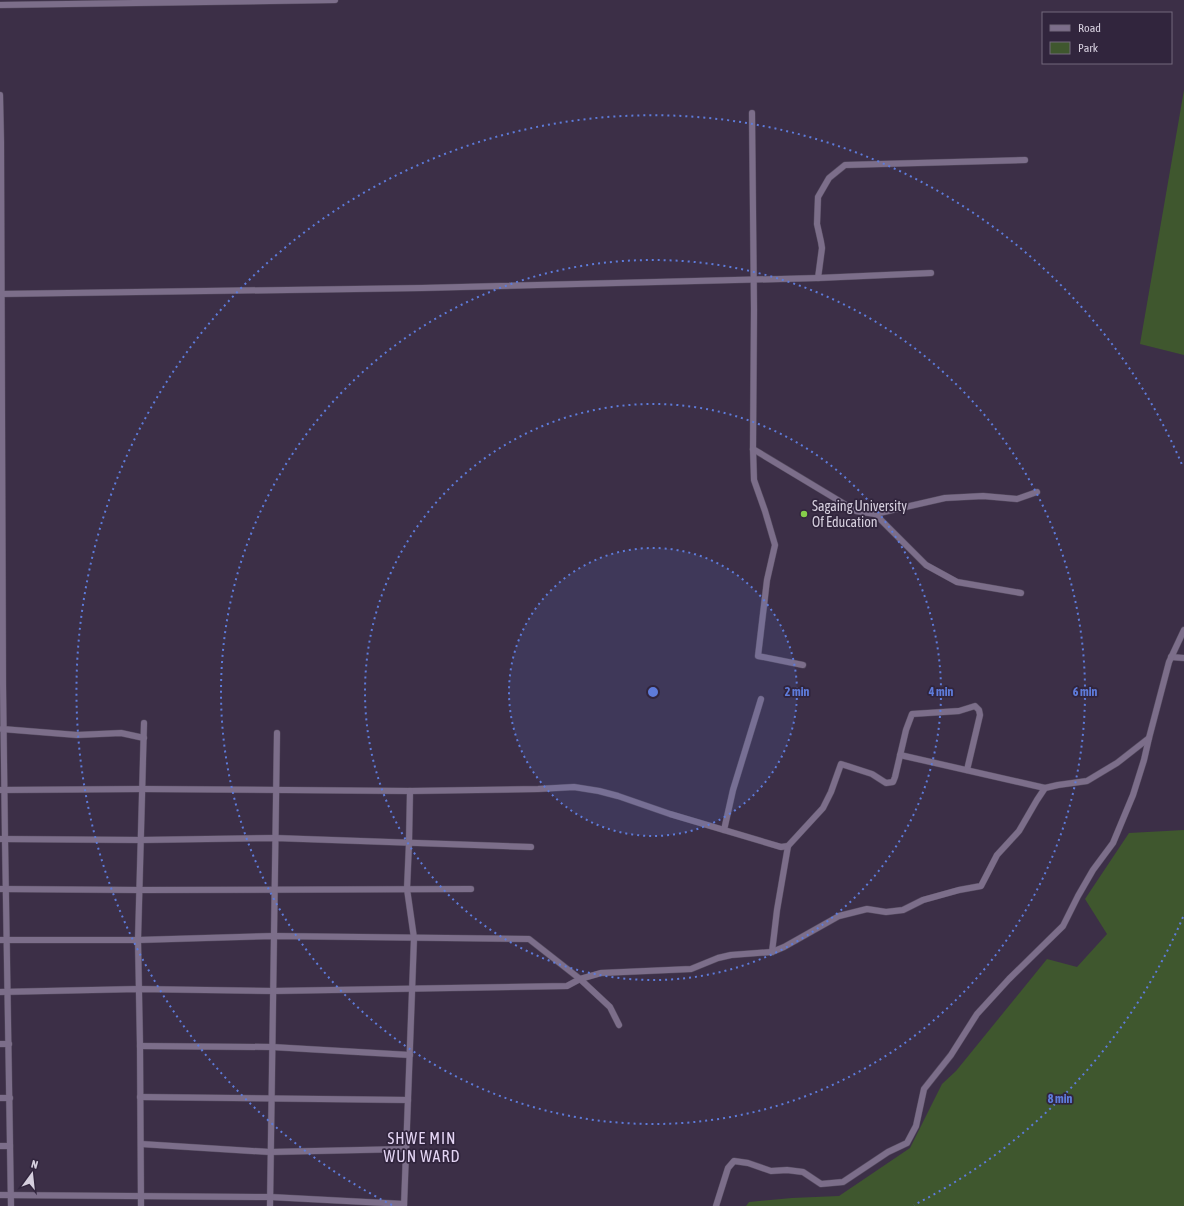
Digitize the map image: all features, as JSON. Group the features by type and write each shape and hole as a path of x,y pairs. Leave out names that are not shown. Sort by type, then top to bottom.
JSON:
{"street":[{"path":"0,5 335,0"},
{"path":"0,95 2,839 3,890 7,940 11,1206"},
{"path":"752,113 754,480 775,544 767,580 758,656 803,665"},
{"path":"818,278 822,248 817,224 818,197 829,178 845,165 1025,160"},
{"path":"1,294 422,288 754,280 931,273"},
{"path":"753,449 856,511 874,514 945,498 983,496 1017,499 1036,492"},
{"path":"874,514 926,565 957,582 1021,593"},
{"path":"716,1206 728,1168 734,1161 748,1163 771,1171 787,1170 803,1172 821,1184 843,1182 888,1152 907,1143 916,1126 924,1089 951,1055 977,1014 1009,979 1063,926 1093,870 1113,843 1133,795 1144,760 1169,662 1184,630"},
{"path":"1171,657 1184,658"},
{"path":"724,830 733,790 761,699"},
{"path":"772,952 777,910 788,846 823,808 831,792 841,764 872,774 886,783 893,782 906,730 912,714 959,711 975,706 979,710 980,715 967,770"},
{"path":"141,1206 138,940 144,723"},
{"path":"2,729 77,735 121,733 144,738"},
{"path":"270,1206 277,733"},
{"path":"900,755 1045,788 1087,781 1117,763 1149,738"},
{"path":"2,790 142,789 410,791 574,787 618,796 670,814 781,847 788,846"},
{"path":"0,992 138,989 273,991 567,986 580,979 601,973 691,969 718,958 731,955 772,952 784,947 839,916 866,909 886,912 903,910 923,900 959,890 981,886 997,855 1019,831 1045,788"},
{"path":"0,1196 270,1197 404,1205 414,938 407,889 410,791"},
{"path":"2,839 141,840 275,838 530,847"},
{"path":"3,890 471,889"},
{"path":"0,940 138,940 274,936 529,938 580,979 610,1007 619,1025"},
{"path":"0,1044 9,1044"},
{"path":"140,1046 272,1047 410,1055"},
{"path":"140,1097 271,1100 408,1100"},
{"path":"0,1098 10,1098"},
{"path":"141,1144 270,1152 406,1150"},
{"path":"0,1146 10,1146"}],"green space":[{"path":"1184,90 1184,355 1140,344"},
{"path":"1184,830 1184,1206 746,1206 749,1202 839,1196 910,1148 942,1084 956,1071 1047,959 1077,967 1107,934 1085,899 1129,833"}],"place":[{"name":"Sagaing University Of Education","path":"804,514"}],"district":[{"name":"SHWE MIN WUN WARD","path":"422,1147"}]}
